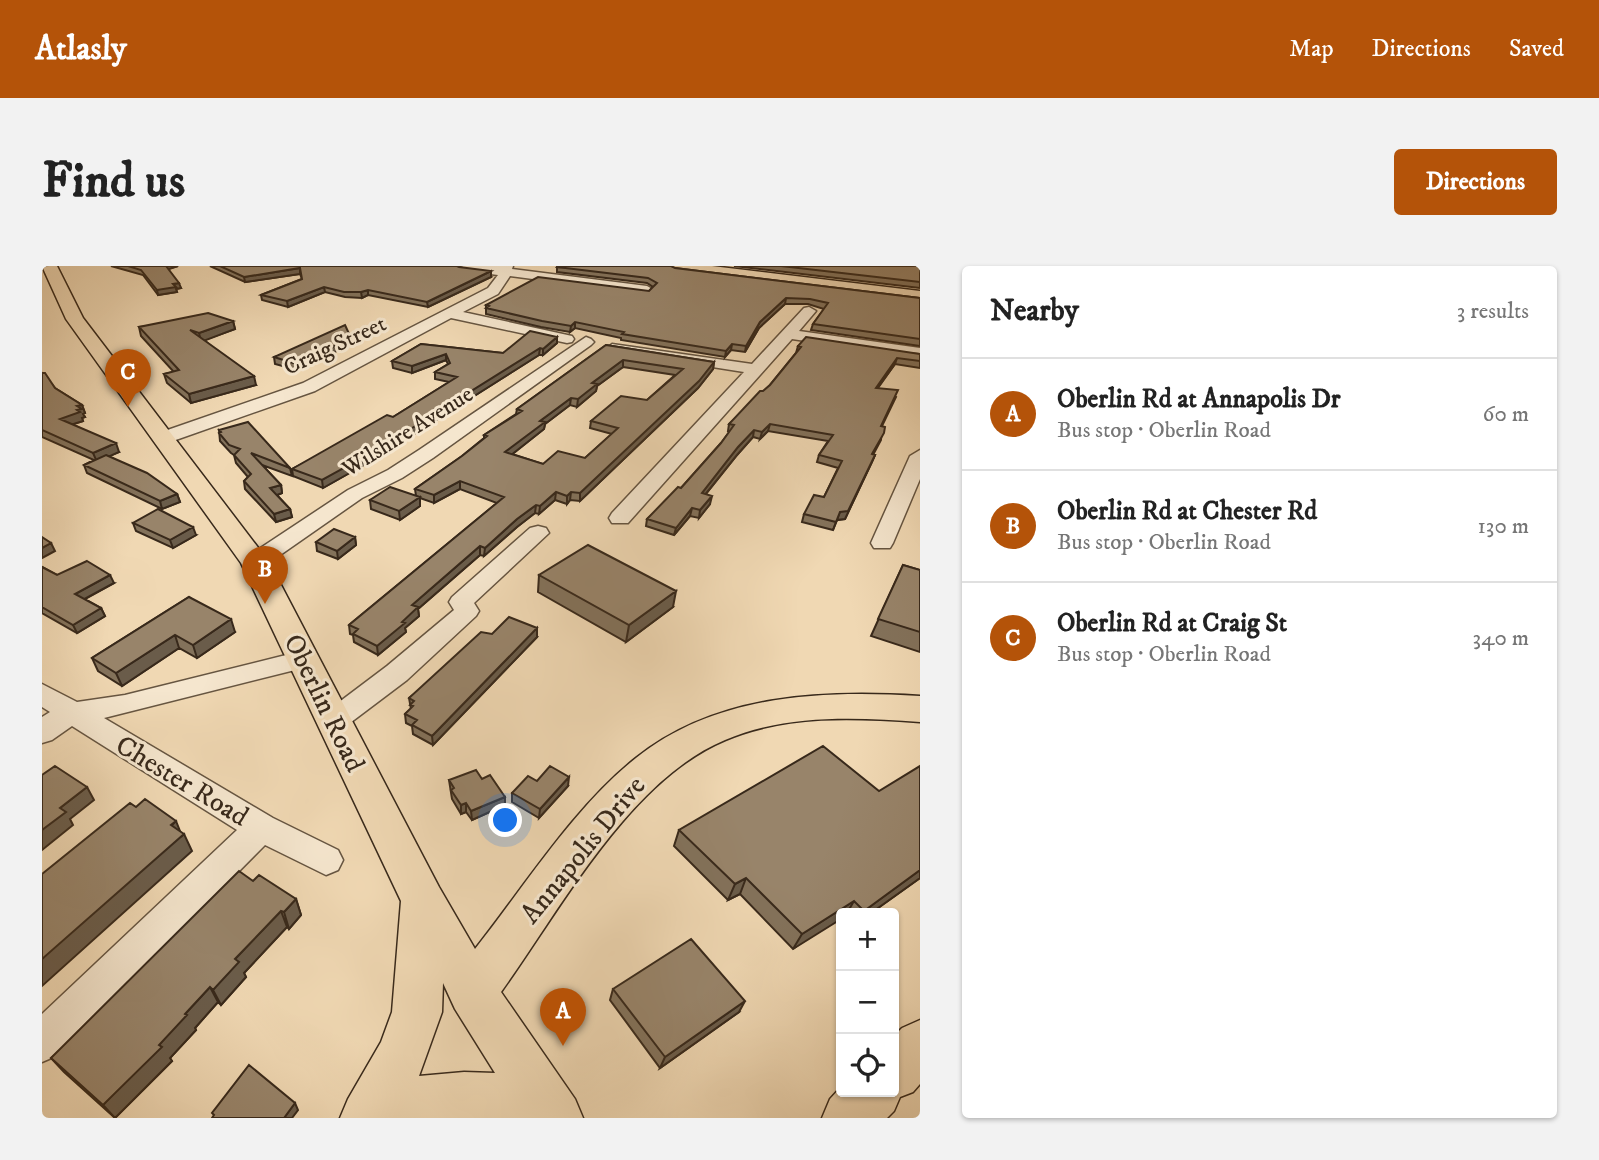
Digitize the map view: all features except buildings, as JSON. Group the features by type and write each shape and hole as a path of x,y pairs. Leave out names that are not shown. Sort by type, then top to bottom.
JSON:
{"main road":[{"name":"Oberlin Road","path":"49,266 75,319 255,562 422,901 472,992 552,1112"},
{"path":"674,266 920,296"},
{"name":"Annapolis Drive","path":"472,992 604,814 652,765 678,748 711,731 755,716 839,707 920,709"},
{"path":"367,1118 406,1046 417,1012 422,901"},
{"path":"899,1068 920,1046"},
{"path":"849,1118 870,1097"},
{"path":"386,1118 398,1109 440,1100 513,1101 552,1112"}],"street":[{"path":"459,266 506,269 647,290"},
{"path":"705,270 723,266"},
{"name":"Craig Street","path":"163,438 309,387 493,291 502,282 506,269"},
{"path":"620,519 809,311"},
{"path":"451,314 586,342 756,369"},
{"path":"788,334 920,353"},
{"name":"Wilshire Avenue","path":"255,562 355,494 395,474 426,454 586,342"},
{"path":"881,543 917,468"},
{"path":"332,722 387,682 467,611 461,601 538,533"},
{"path":"42,732 70,713 125,705 302,660"},
{"name":"Chester Road","path":"42,694 261,828 326,859"},
{"path":"42,1042 261,828"}],"place":[{"name":"Oberlin Rd at Craig St","path":"128,407"},
{"name":"Oberlin Rd at Chester Rd","path":"265,604"},
{"name":"Oberlin Rd at Annapolis Dr","path":"563,1046"}]}
